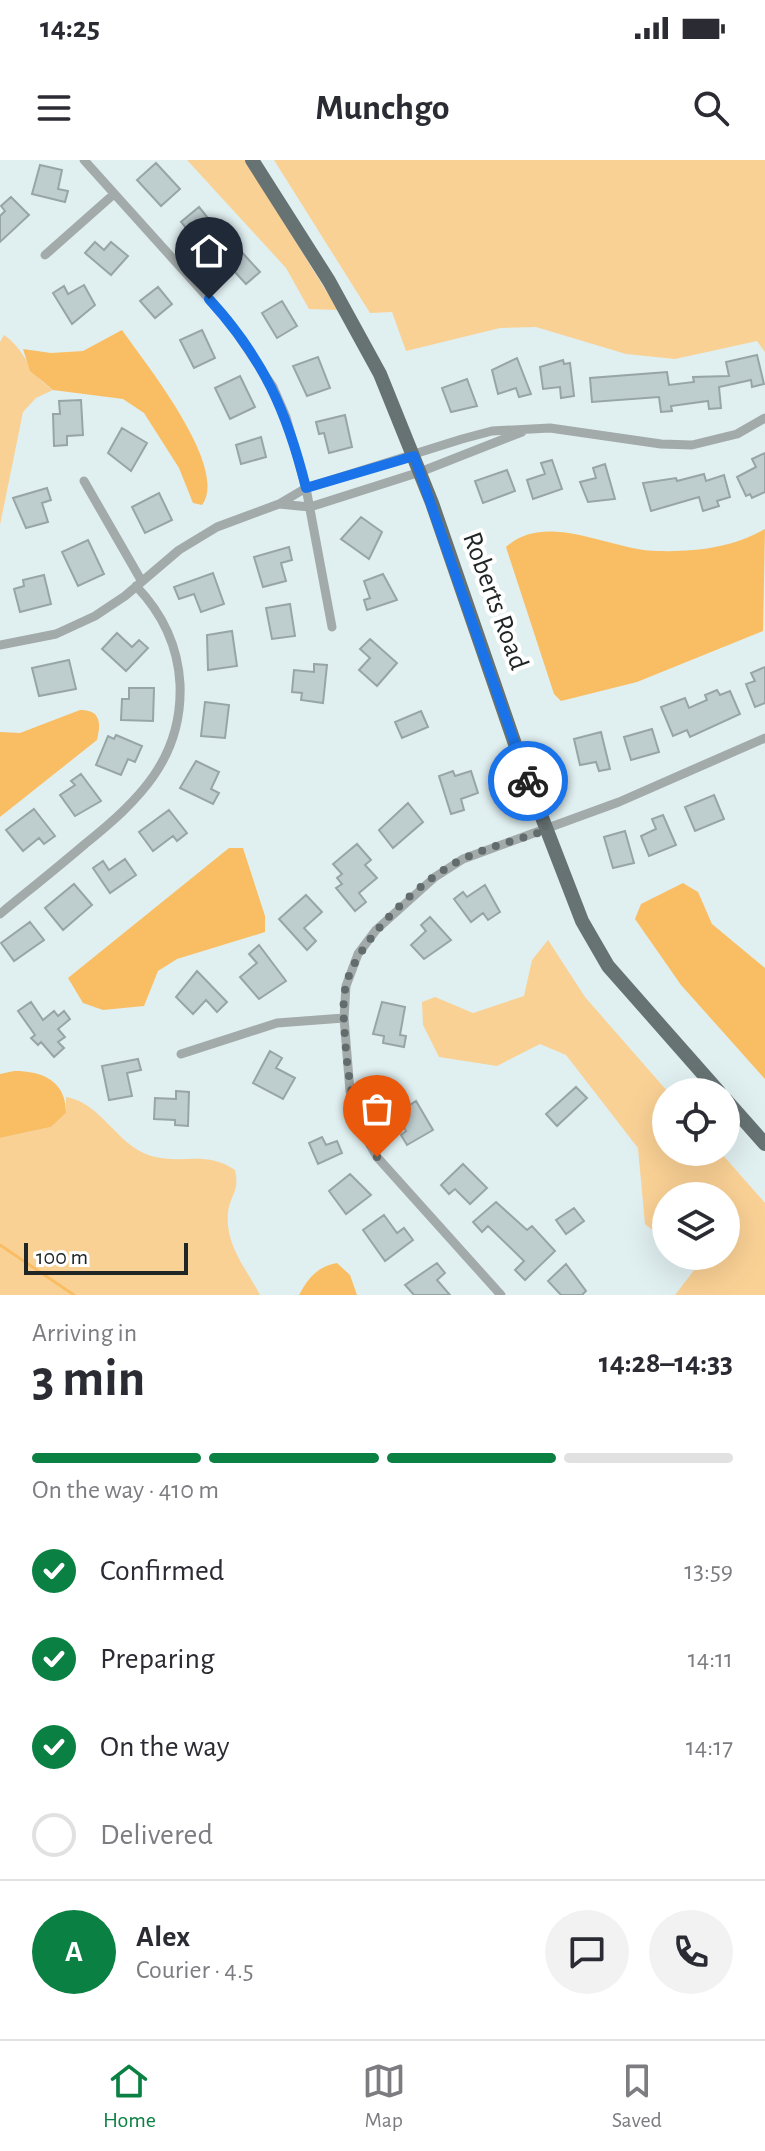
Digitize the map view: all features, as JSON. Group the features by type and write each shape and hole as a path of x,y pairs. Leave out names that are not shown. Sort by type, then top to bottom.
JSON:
{"main road":[{"name":"Roberts Road","path":"252,160 372,356 420,472 582,921 608,966 707,1078"},
{"path":"740,1116 765,1144"}],"street":[{"path":"84,160 228,320 262,366 286,417 306,488 332,627"},
{"path":"45,255 114,194"},
{"path":"0,645 35,640 76,626 206,532 279,504 306,488 492,431 576,429 661,444 692,445 737,434 765,418"},
{"path":"279,504 310,507 420,472 529,428"},
{"path":"0,914 131,806 168,757 179,711 177,660 155,608 84,481"},
{"path":"501,1295 388,1171 367,1142 350,1091 344,1018 351,969 376,930 446,868 487,849 547,830 765,738"},
{"path":"181,1054 277,1023 344,1018"}],"shaded area":[{"path":"187,160 245,160 338,310 309,309 286,268"},
{"path":"274,160 765,160 765,352 757,341 675,359 626,354 536,327 500,328 406,351 392,312 370,313"},
{"path":"122,330 165,390 195,442 205,467 208,488 202,505 193,503 179,468 144,413 123,399 53,390 30,371 23,349 51,353 83,351"},
{"path":"4,335 19,349 37,376 53,390 36,398 23,412 0,525 0,342"},
{"path":"765,529 763,631 637,682 561,701 554,694 506,547 522,537 540,532 560,532 640,549 686,551 726,545"},
{"path":"80,710 96,715 99,728 97,740 0,817 0,732 20,733"},
{"path":"229,848 243,848 265,916 265,932 177,959 158,971 144,1006 103,1010 83,1003 68,978"},
{"path":"683,883 698,892 712,924 765,968 765,1079 681,985 635,919 641,904"},
{"path":"548,940 585,997 656,1078 652,1078 652,1166 732,1166 765,1203 765,1295 675,1295 694,1270 740,1270 740,1182 652,1182 652,1230 645,1224 638,1148 566,1055 540,1044 497,1066 439,1057 423,1025 422,1002 435,997 473,1013 524,996 532,960"},
{"path":"14,1071 34,1073 51,1080 62,1093 66,1113 51,1127 0,1138 0,1074"},
{"path":"66,1097 90,1107 139,1151 163,1158 204,1159 235,1170 236,1189 228,1213 230,1236 260,1295 0,1295 0,1138 51,1127 66,1113"},
{"path":"337,1263 350,1275 357,1295 299,1295 314,1274"}],"building":[{"path":"156,163 180,189 161,206 137,180"},
{"path":"40,165 62,170 58,189 68,191 65,202 32,194"},
{"path":"11,197 29,215 0,242 0,216 5,211 1,206"},
{"path":"199,207 220,233 202,247 181,222"},
{"path":"95,242 104,250 111,242 128,256 111,275 85,253"},
{"path":"238,248 260,272 246,284 224,260"},
{"path":"84,285 95,305 72,324 53,293 64,286 68,294"},
{"path":"158,287 172,304 155,318 140,301"},
{"path":"282,301 297,326 277,338 262,313"},
{"path":"202,330 215,358 194,368 180,340"},
{"path":"757,355 764,384 752,387 751,380 719,387 721,408 709,409 708,401 671,406 672,411 661,412 659,397 592,402 590,378 667,372 669,385 694,382 693,377 729,376 726,362"},
{"path":"318,357 330,388 307,396 293,366"},
{"path":"517,358 531,394 519,397 516,388 498,394 492,370"},
{"path":"563,360 564,364 570,363 574,396 561,398 560,387 543,389 540,367"},
{"path":"240,376 255,407 230,419 215,388"},
{"path":"467,379 477,406 451,412 442,388"},
{"path":"81,400 83,435 67,436 67,445 54,446 53,414 60,414 59,401"},
{"path":"345,415 352,447 329,453 324,433 319,434 316,422"},
{"path":"122,428 147,443 131,471 108,453"},
{"path":"261,437 266,457 241,464 236,445"},
{"path":"765,453 765,492 752,498 750,494 746,496 737,477 756,467 752,459"},
{"path":"552,460 562,489 533,499 527,480 545,474 541,463"},
{"path":"605,464 615,499 588,502 580,482 596,478 593,468"},
{"path":"507,470 515,491 483,503 475,481"},
{"path":"704,474 706,481 724,475 730,497 717,501 719,506 703,511 699,497 651,511 643,483 676,478 677,481"},
{"path":"47,488 51,500 42,503 48,522 26,528 13,498"},
{"path":"159,493 172,520 145,533 132,507"},
{"path":"361,517 382,532 369,559 341,539"},
{"path":"88,540 104,574 78,586 62,552"},
{"path":"289,547 292,560 281,563 286,581 263,587 254,557"},
{"path":"213,573 224,604 201,612 194,594 179,599 174,587"},
{"path":"383,574 397,600 367,610 364,600 370,598 364,581"},
{"path":"44,575 51,604 20,612 14,589 24,586 23,580"},
{"path":"290,604 295,636 272,639 266,608"},
{"path":"232,631 237,666 208,670 207,635"},
{"path":"117,633 132,647 139,640 148,648 126,671 102,649"},
{"path":"370,639 397,663 377,686 359,670 370,658 360,649"},
{"path":"69,660 76,689 39,696 32,668"},
{"path":"314,664 327,665 323,703 301,700 302,693 292,692 294,670 314,672"},
{"path":"765,667 765,703 755,707 746,684 755,681 751,673"},
{"path":"129,688 154,688 153,721 121,720 122,699 129,699"},
{"path":"717,690 720,695 730,691 740,714 690,737 687,730 673,736 661,707 685,698 689,708 707,700 705,695"},
{"path":"205,702 229,705 225,738 201,736"},
{"path":"421,711 428,727 402,738 395,722"},
{"path":"652,729 659,752 631,760 624,737"},
{"path":"601,732 610,769 599,771 596,762 580,765 574,739"},
{"path":"116,735 142,746 135,762 128,759 121,775 96,765 108,736 114,739"},
{"path":"196,761 219,772 211,789 219,793 213,804 180,788"},
{"path":"453,771 455,776 471,771 478,793 461,799 464,810 451,814 439,776"},
{"path":"81,774 101,801 75,816 60,795 75,785 71,781"},
{"path":"714,795 724,819 695,831 685,807"},
{"path":"408,803 423,822 393,848 379,830"},
{"path":"34,809 55,836 44,844 39,838 23,851 6,830"},
{"path":"169,810 187,833 177,841 173,836 153,851 139,832"},
{"path":"663,815 676,845 649,856 641,836 656,829 652,819"},
{"path":"625,831 634,863 613,868 604,837"},
{"path":"357,844 371,860 365,865 377,878 359,893 366,902 355,911 336,888 342,884 337,878 342,874 333,864"},
{"path":"125,859 136,875 110,893 93,868 103,861 109,870"},
{"path":"74,884 92,905 63,930 45,908"},
{"path":"485,885 500,912 488,920 483,913 471,922 454,899 463,892 467,897"},
{"path":"306,895 322,912 304,928 316,941 307,950 279,919"},
{"path":"430,917 451,940 424,959 411,945 426,931 421,925"},
{"path":"30,922 44,940 14,961 1,943"},
{"path":"259,945 286,981 259,999 240,977 257,963 249,954"},
{"path":"197,971 227,1002 217,1012 206,1000 193,1014 176,997"},
{"path":"31,1002 43,1020 54,1011 58,1016 64,1011 70,1019 58,1029 65,1037 58,1042 64,1048 54,1057 41,1042 38,1045 31,1038 35,1035 18,1011"},
{"path":"382,1002 405,1007 400,1035 406,1036 404,1047 383,1043 384,1036 373,1034"},
{"path":"270,1051 282,1058 276,1068 295,1078 283,1099 253,1083"},
{"path":"138,1059 141,1070 127,1073 132,1096 109,1100 102,1066"},
{"path":"576,1087 587,1098 557,1126 546,1114"},
{"path":"176,1091 189,1092 188,1126 175,1125 175,1120 154,1119 155,1098 176,1099"},
{"path":"416,1101 433,1130 407,1145 401,1135 406,1131 396,1114"},
{"path":"322,1137 326,1145 337,1141 342,1153 318,1164 309,1143"},
{"path":"463,1164 487,1188 470,1204 455,1189 449,1194 441,1185"},
{"path":"350,1174 371,1195 346,1214 329,1191"},
{"path":"496,1202 527,1230 532,1226 555,1251 525,1280 515,1270 524,1261 488,1226 482,1232 473,1222"},
{"path":"574,1208 584,1221 566,1234 556,1220"},
{"path":"384,1215 397,1233 404,1228 413,1240 385,1261 363,1230"},
{"path":"437,1263 445,1273 437,1280 450,1295 414,1295 405,1285"},
{"path":"566,1264 586,1291 582,1295 561,1295 548,1281"}],"waterway":[{"path":"0,1245 74,1295"}],"way so far":[{"path":"377,1157 359,1125 350,1091 344,1003 351,969 366,941 376,930 446,868 487,849 547,830 528,781"}],"route":[{"path":"209,299 248,346 273,387 286,417 306,488 414,456 499,690 528,781"}]}
